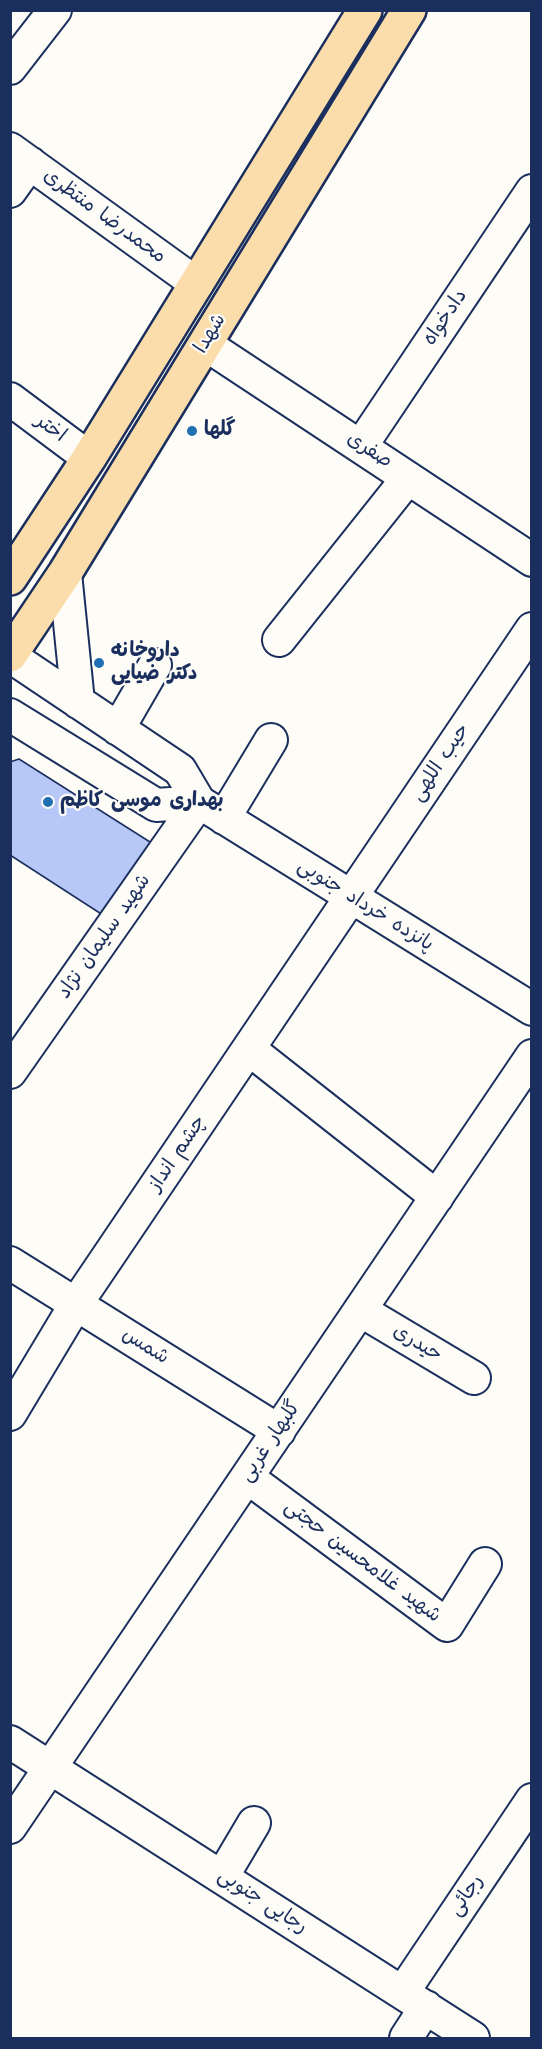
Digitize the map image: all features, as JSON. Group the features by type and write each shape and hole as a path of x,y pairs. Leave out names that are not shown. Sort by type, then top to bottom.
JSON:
{"main road":[{"name":"شهدا","path":"10,578 20,551 89,458 365,10"},
{"name":"شهدا","path":"10,656 65,573 409,10"}],"street":[{"path":"10,68 55,10"},
{"path":"10,191 20,156"},
{"name":"محمدرضا منتظری","path":"20,156 197,284"},
{"name":"دادخواه","path":"361,446 531,190"},
{"name":"صفری","path":"205,344 408,478 530,554"},
{"name":"اختر","path":"10,399 89,458"},
{"path":"279,640 408,478"},
{"path":"65,573 78,702"},
{"name":"حیب اللهی","path":"351,898 531,629"},
{"path":"10,656 180,770 211,810"},
{"path":"118,729 155,665"},
{"path":"10,716 156,806 211,810"},
{"name":"شهید سلیمان نژاد","path":"10,1072 211,810 271,740"},
{"name":"پانزده خرداد جنوبی","path":"211,810 531,1009"},
{"name":"چشم انداز","path":"10,1414 76,1304 351,898"},
{"path":"249,1049 437,1197"},
{"name":"گلبهار غربی","path":"10,1827 531,1056"},
{"name":"شمس","path":"10,1263 279,1431"},
{"name":"حیدری","path":"360,1310 474,1378"},
{"name":"شهید غلامحسین حجتی","path":"248,1477 447,1625 485,1564"},
{"name":"رجایی جنوبی","path":"10,1742 473,2038"},
{"name":"رجائی","path":"406,2038 414,1999 531,1800"},
{"path":"222,1877 254,1823"}],"building":[{"name":"بهداری موسی کاظم","path":"19,759 150,842 152,852 109,919 10,855 10,762"}],"place":[{"name":"گلها","path":"192,431"},
{"name":"داروخانه دکتر ضیایی","path":"99,663"},
{"name":"بهداری موسی کاظم","path":"48,802"}]}
